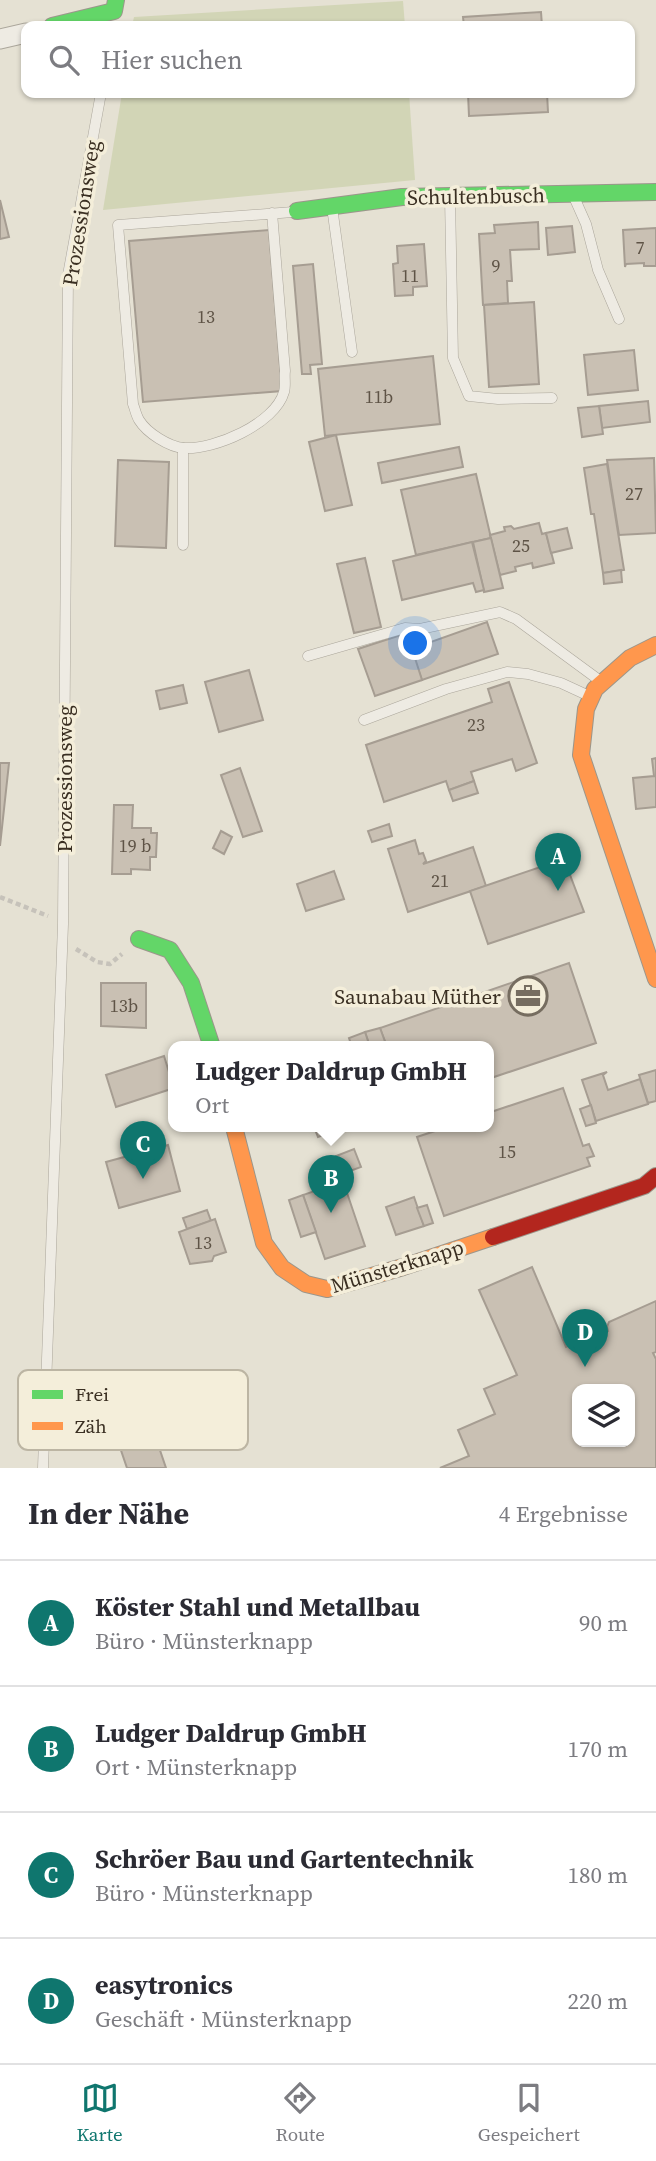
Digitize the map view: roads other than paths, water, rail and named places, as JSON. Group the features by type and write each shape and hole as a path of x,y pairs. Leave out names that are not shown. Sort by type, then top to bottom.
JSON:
{"street":[{"path":"74,21 114,12"},
{"path":"0,39 21,34"},
{"name":"Schultenbusch","path":"297,211 402,197 656,192"},
{"path":"656,645 649,646 617,667 590,697 583,726 581,755 656,979"},
{"path":"139,939 170,950 191,983 210,1041"},
{"name":"Münsterknapp","path":"235,1132 264,1242 276,1263 294,1279 319,1289 327,1289 451,1251 644,1186 656,1176"}],"lane":[{"name":"Prozessionsweg","path":"47,1370 63,924 68,275 100,98"},
{"path":"572,194 586,224 598,270 619,319"},
{"path":"450,196 453,358 469,396 498,399 552,398"},
{"path":"332,206 352,352"},
{"path":"272,213 285,371 284,392 266,417 244,432 210,446 183,448 166,443 139,420 133,404 118,225 297,211"},
{"path":"183,448 183,545"},
{"path":"308,656 394,630 420,629 500,612 516,619 602,682"},
{"path":"365,720 446,689 507,672 528,674 561,683 590,697"},
{"name":"Prozessionsweg","path":"43,1468 44,1450"}],"place":[{"name":"Köster Stahl und Metallbau","path":"558,891"},
{"name":"Saunabau Müther","path":"528,996"},
{"name":"Schröer Bau und Gartentechnik","path":"143,1179"},
{"name":"Ludger Daldrup GmbH","path":"331,1213"},
{"name":"easytronics","path":"585,1367"}]}
